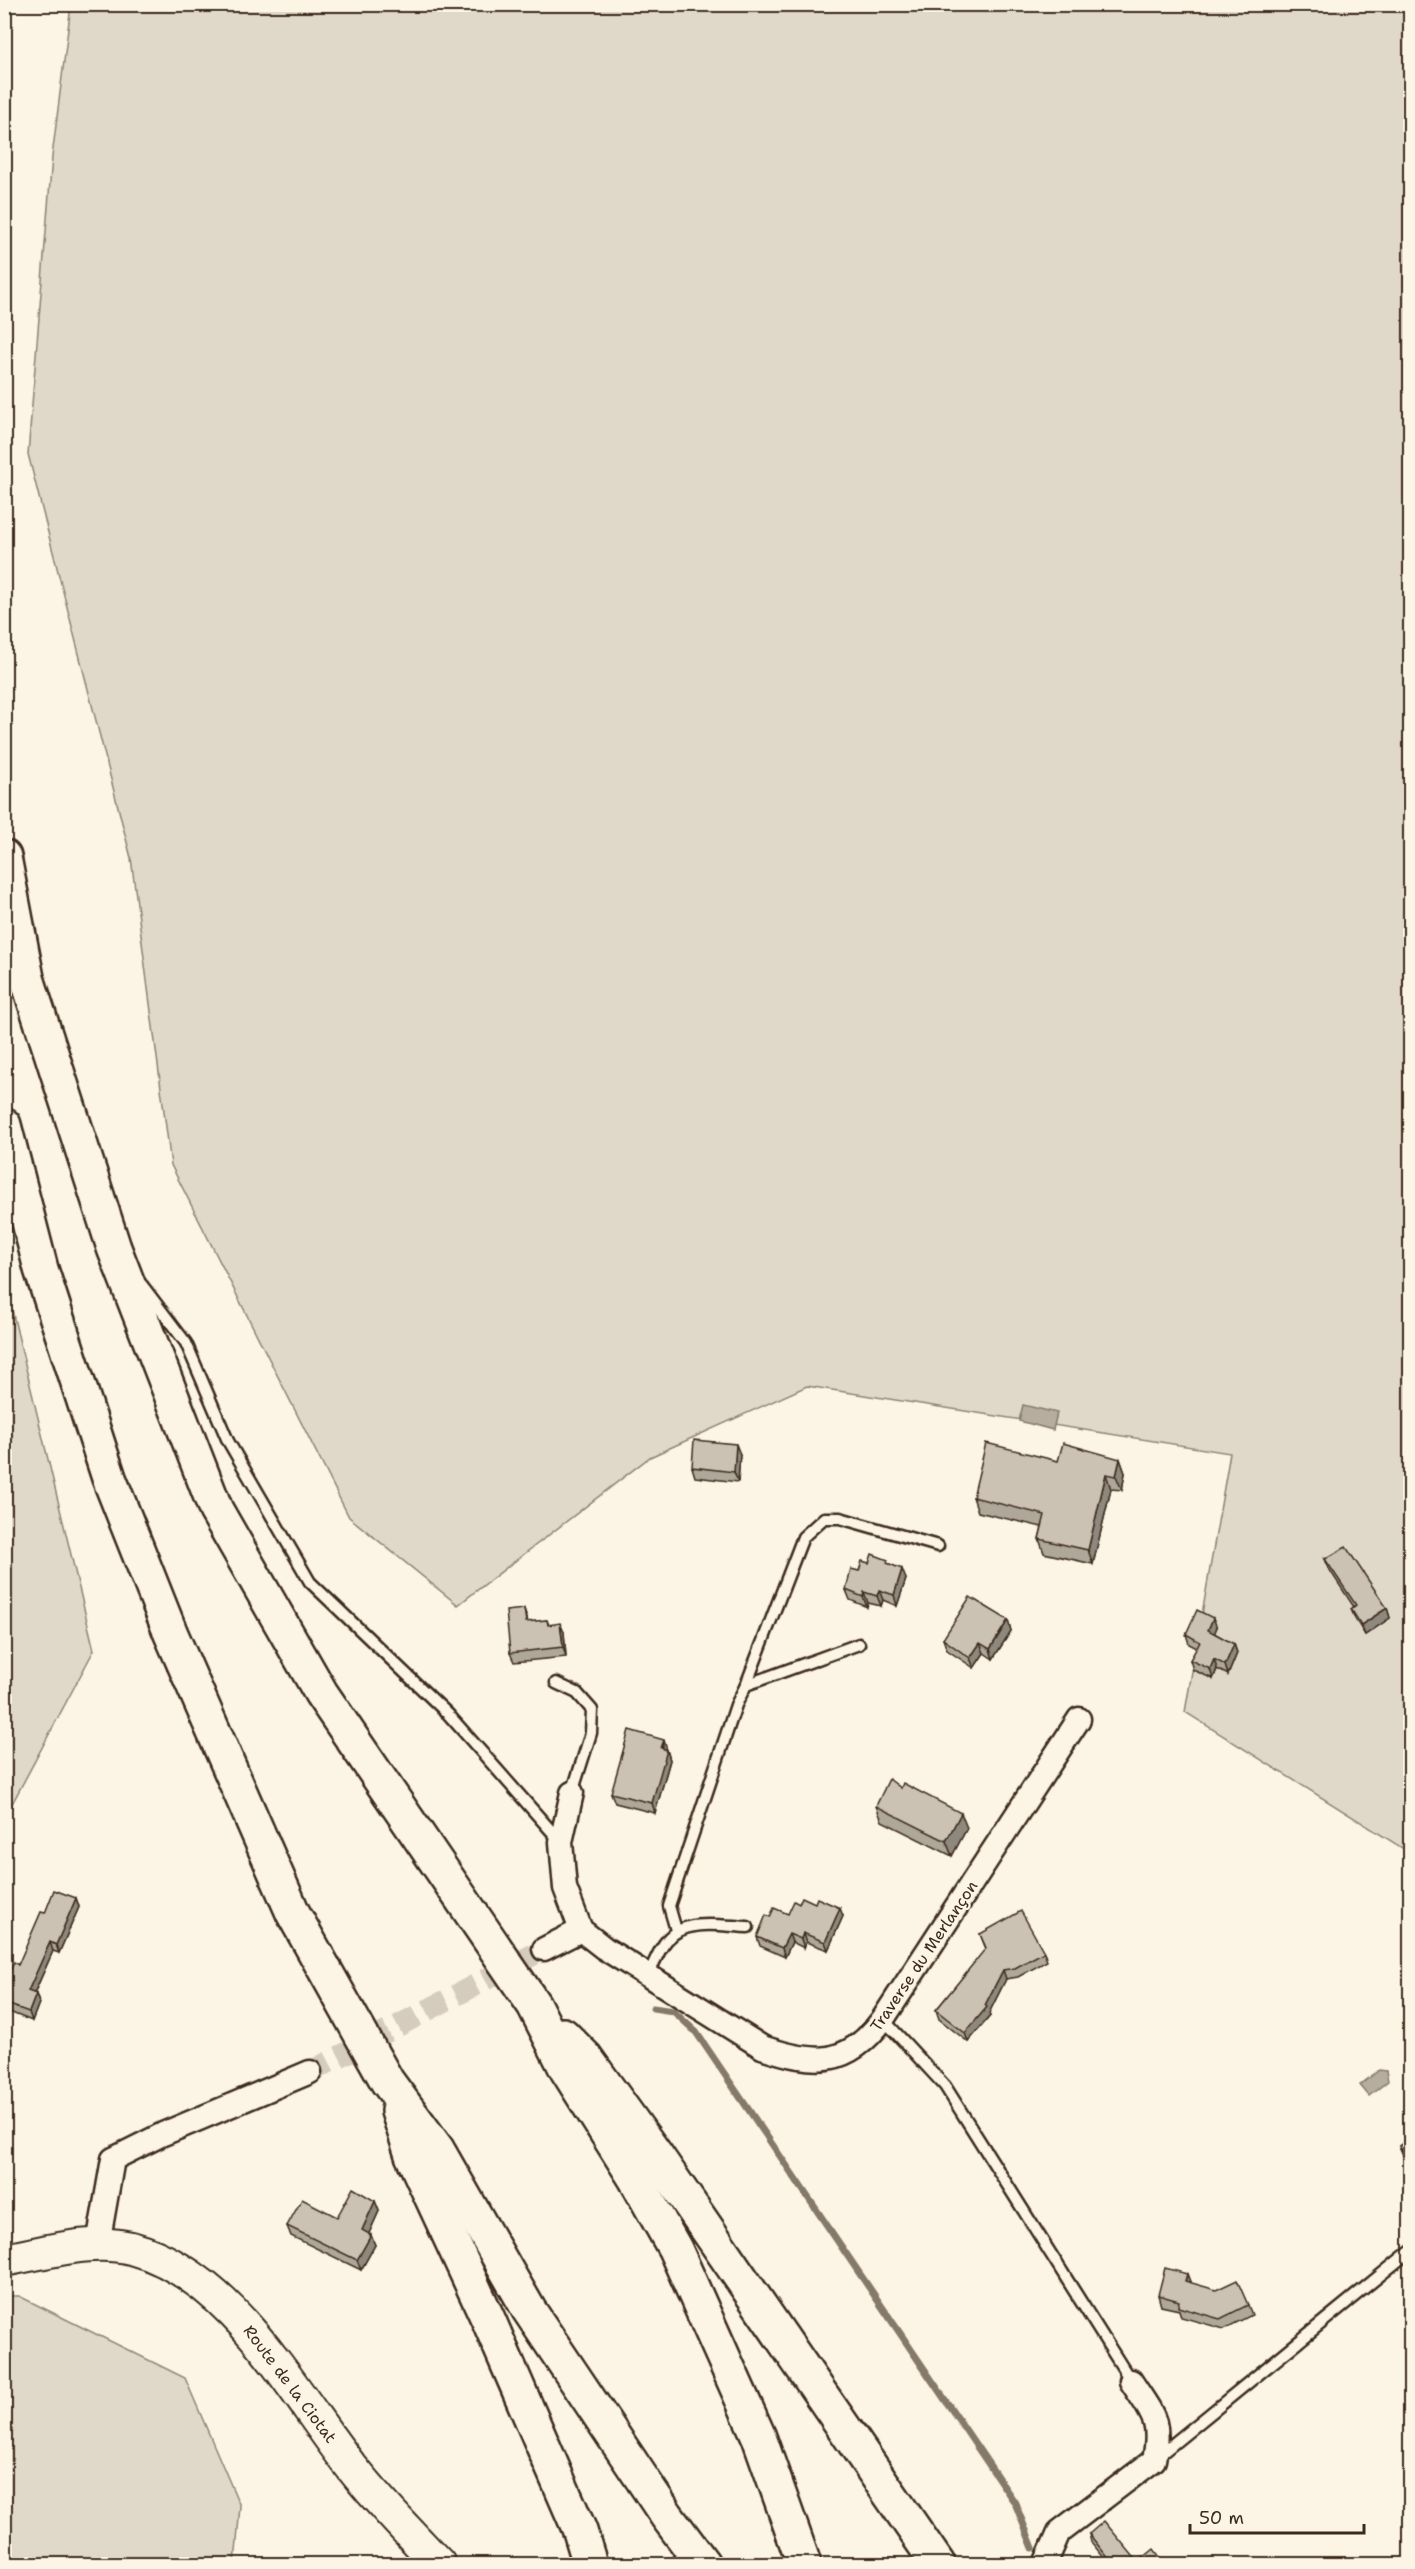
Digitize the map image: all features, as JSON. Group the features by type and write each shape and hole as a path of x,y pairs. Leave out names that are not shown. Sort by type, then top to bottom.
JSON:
{"highway":[{"path":"4,857 27,978 114,1248 216,1510 321,1693 534,2005 567,2070 635,2178 675,2249 759,2437 803,2558"},
{"path":"4,1125 41,1269 109,1478 171,1634 293,1912 387,2081 437,2149 529,2310 667,2516 703,2565"},
{"path":"534,2005 586,2058 656,2155 938,2565"},
{"path":"387,2081 412,2155 489,2321 580,2531 590,2565"}],"main road":[{"name":"Route de la Ciotat","path":"4,2260 98,2244 130,2248 159,2259 193,2279 243,2320 354,2470 439,2565"}],"street":[{"name":"Traverse du Merlançon","path":"581,1930 604,1948 649,1974 762,2047 789,2056 822,2058 850,2052 867,2041 883,2019 1078,1719"},
{"path":"544,1949 581,1930 565,1888 561,1842 572,1793"},
{"path":"98,2244 113,2159 163,2134 310,2072"},
{"path":"1045,2565 1059,2532 1154,2460 1159,2436 1154,2416 1131,2381"}],"lane":[{"path":"114,1248 186,1343 228,1441 310,1582 448,1714 561,1842"},
{"path":"676,1930 669,1906 735,1705 746,1685 803,1537 824,1518 840,1518 938,1546"},
{"path":"746,1685 859,1644"},
{"path":"556,1683 577,1693 592,1710 591,1733 572,1793"},
{"path":"649,1974 665,1942 676,1930 701,1925 748,1926"},
{"path":"883,2019 945,2086 1131,2381"},
{"path":"1154,2460 1410,2251"}],"shaded area":[{"path":"71,5 1410,5 1410,1853 1185,1712 1230,1453 807,1386 650,1457 458,1605 349,1517 171,1165 131,858 28,454 52,157"},
{"path":"4,1296 12,1310 94,1650 5,1817"},
{"path":"1023,1405 1057,1413 1053,1430 1019,1421"},
{"path":"1379,2070 1386,2071 1388,2081 1369,2096 1360,2085"},
{"path":"5,2296 19,2296 185,2378 240,2506 235,2564 5,2564"}],"building":[{"path":"694,1440 736,1444 734,1472 692,1467"},
{"path":"986,1443 1058,1461 1063,1443 1120,1459 1116,1476 1106,1474 1088,1550 1039,1539 1045,1515 973,1497"},
{"path":"1346,1547 1387,1608 1361,1625 1351,1609 1356,1605 1325,1559"},
{"path":"872,1554 902,1569 894,1595 879,1590 877,1596 864,1592 863,1597 846,1590 851,1569 859,1571 862,1561 869,1563"},
{"path":"970,1597 1008,1620 990,1649 980,1643 970,1658 943,1639"},
{"path":"524,1609 526,1622 547,1620 548,1625 560,1623 563,1647 510,1653 506,1611"},
{"path":"1197,1610 1213,1618 1208,1630 1234,1644 1225,1665 1214,1659 1210,1669 1190,1660 1200,1642 1186,1634"},
{"path":"629,1730 664,1740 661,1748 667,1750 652,1803 611,1793"},
{"path":"889,1779 901,1788 903,1783 961,1813 946,1841 876,1806"},
{"path":"54,1890 76,1898 56,1945 50,1942 28,1991 36,1994 29,2012 4,2003 4,1980 14,1962 18,1965 41,1912 45,1913"},
{"path":"802,1897 815,1903 817,1898 840,1908 825,1942 803,1933 801,1939 789,1934 782,1948 757,1937 766,1915 770,1917 774,1908 788,1914 794,1901 799,1904"},
{"path":"1021,1911 1044,1952 1015,1968 1003,1970 985,2005 987,2007 965,2033 936,2010 986,1948 980,1934"},
{"path":"1410,2138 1410,2162 1399,2146"},
{"path":"353,2188 375,2201 362,2230 371,2235 357,2260 287,2226 302,2199 337,2217"},
{"path":"1165,2268 1187,2274 1185,2281 1216,2290 1237,2280 1248,2305 1220,2319 1178,2307 1179,2301 1158,2295"},
{"path":"1104,2521 1138,2562 1154,2549 1166,2565 1114,2565 1089,2534"}],"waterway":[{"path":"653,2008 673,2011 696,2032 1015,2503 1033,2548"},
{"path":"4,2233 9,2233"}],"tunnel":[{"path":"310,2072 544,1949"}]}
